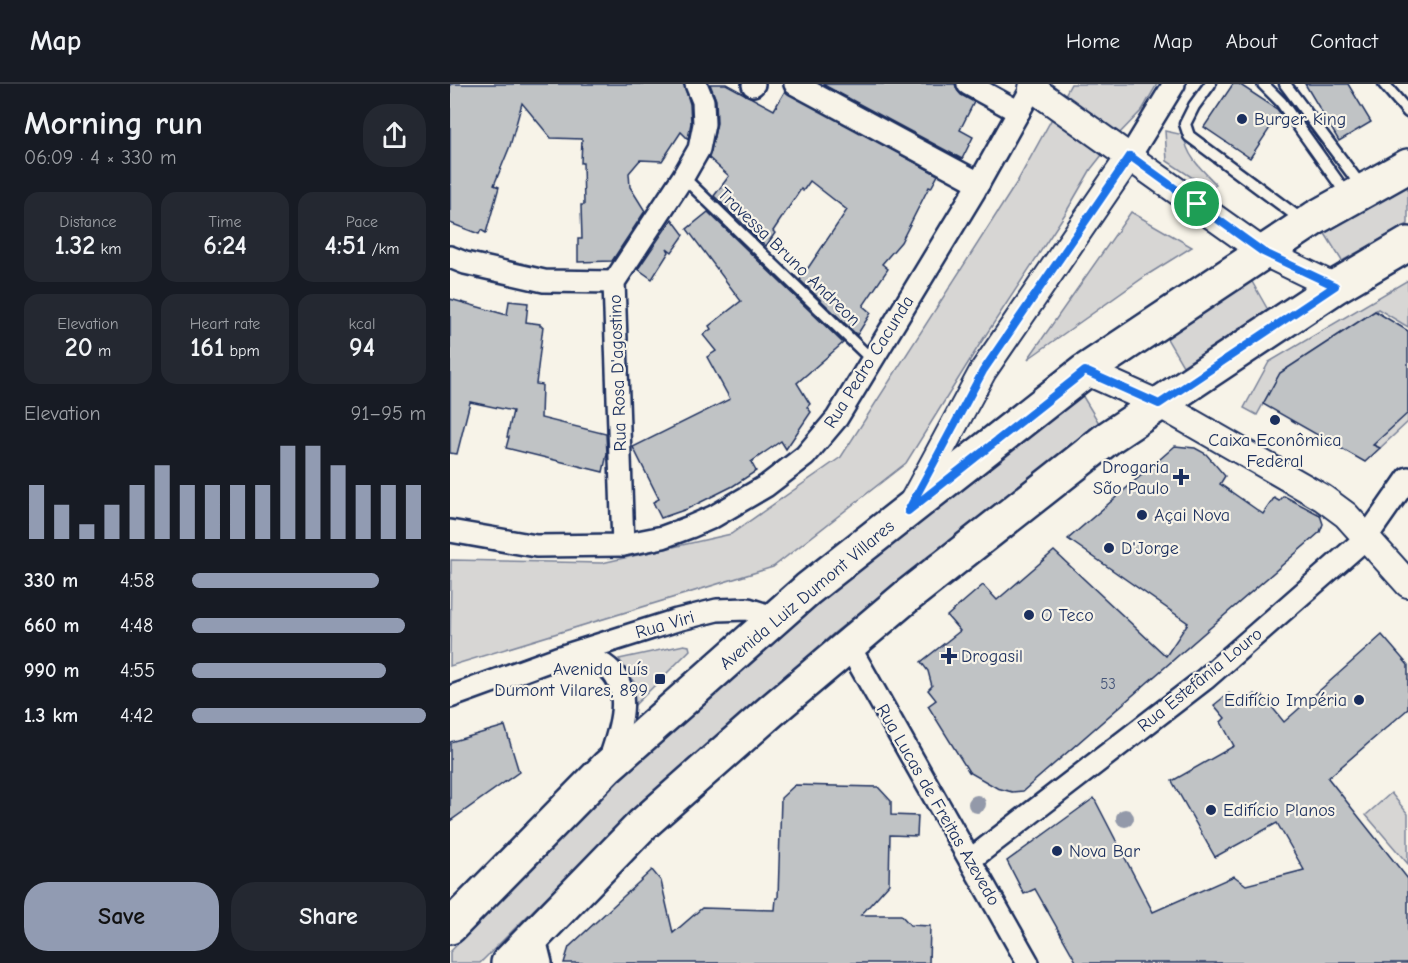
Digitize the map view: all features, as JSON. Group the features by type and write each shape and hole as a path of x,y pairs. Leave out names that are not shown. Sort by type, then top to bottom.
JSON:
{"main road":[{"name":"Avenida Luiz Dumont Villares","path":"453,921 607,767 808,589 1085,371 1307,224 1408,166"},
{"path":"508,963 538,949 642,825 771,711 906,597 1108,438 1335,286 1408,244"}],"street":[{"name":"Rua Rosa D'agostino","path":"623,545 614,282 699,149 704,124 703,101 696,84"},
{"path":"795,84 979,183"},
{"path":"968,84 1019,112"},
{"path":"908,511 983,371 1130,156 1174,84"},
{"name":"Rua Pedro Cacunda","path":"450,531 536,546 623,545 663,537 690,527 714,517 766,486 805,456 837,418 979,183 1034,86 1263,252 1335,286"},
{"path":"450,257 465,263 544,280 614,282"},
{"path":"1085,371 1159,404 1323,498 1346,515 1408,585"},
{"name":"Rua Estefânia Louro","path":"970,860 1205,679 1366,538 1408,478"},
{"name":"Rua Viri","path":"450,698 557,658 677,620 717,610 748,609 776,618"},
{"name":"Rua Lucas de Freitas Azevedo","path":"849,646 1028,963"},
{"name":"Rua Viri","path":"557,658 587,660 603,664 617,678 624,710 607,767"}],"lane":[{"path":"1210,84 1194,106 1185,124 1189,136 1307,224"},
{"path":"1263,84 1281,102 1357,195"},
{"path":"1284,84 1357,195"},
{"path":"1384,84 1408,112"},
{"name":"Travessa Bruno Andreon","path":"683,177 872,360"}],"shaded area":[{"path":"1071,84 1157,84 1142,110 1117,136 1091,169 1065,214 906,463 773,567 450,666 451,560 602,563 731,534 841,457 1017,182"},
{"path":"1165,131 1184,135 1191,156 1216,184 1211,190 1167,161"},
{"path":"1408,185 1408,224 1342,261 1324,232"},
{"path":"1131,212 1192,247 1147,275 1028,359"},
{"path":"1251,280 1268,310 1183,366 1166,337"},
{"path":"1408,280 1408,327 1378,309 1280,373 1257,415 1244,408 1269,362"},
{"path":"1082,395 1099,423 834,633 633,811 480,963 450,963 450,952 615,782 817,603"},
{"path":"1408,396 1408,422 1380,448 1368,441"},
{"path":"684,645 689,646 690,650 632,708 635,684 619,659"},
{"path":"1391,793 1408,814 1408,864 1366,815"}],"building":[{"path":"450,84 684,84 690,104 691,123 688,139 681,132 662,161 640,160 629,173 630,187 645,211 612,261 578,262 578,239 582,239 581,205 584,205 582,139 551,138 522,103 510,146 494,185 499,187 486,233 481,230 479,234 450,223"},
{"path":"710,84 726,84 774,110 785,91 938,175 931,188 929,187 901,242 882,264 888,269 863,306 871,313 857,335 800,280 847,210 810,181 803,191 801,189 773,231 775,233 766,246 714,196 729,176 709,158 717,123 716,100"},
{"path":"822,84 955,84 961,95 974,102 960,130 973,137 962,159"},
{"name":"Burger King","path":"1233,84 1239,84 1280,113 1250,158 1204,127"},
{"path":"1305,84 1348,84 1371,122 1339,141"},
{"path":"708,212 843,343 797,383 810,404 807,407 811,412 786,449 781,441 751,462 756,471 733,486 687,509 661,518 653,502 659,499 633,447 730,399 707,357 716,351 703,335 711,329 709,326 741,301 687,229"},
{"path":"672,219 684,235 672,252 667,248 669,252 652,279 638,269"},
{"path":"450,299 507,315 509,301 528,303 526,322 543,326 536,384 542,385 541,418 606,434 607,454 603,472 506,448 513,411 470,402 457,454 450,453"},
{"path":"1375,311 1408,331 1408,413 1373,445 1380,448 1365,462 1263,404 1280,373"},
{"path":"1175,446 1195,448 1206,454 1225,476 1220,484 1263,514 1274,498 1279,501 1284,496 1320,515 1323,524 1320,532 1023,791 1012,792 997,788 969,772 928,706 936,700 928,690 932,686 928,671 921,662 960,631 947,616 983,585 997,600 1054,551 1166,656 1188,623 1068,539"},
{"path":"1382,635 1408,665 1408,709 1328,778 1408,879 1408,963 1077,963 1035,889 1024,894 1007,861 1094,798 1153,912 1234,876 1246,885 1304,870 1277,823 1215,857 1172,781 1234,746 1221,722 1225,718 1214,705 1229,693 1240,706 1255,694 1259,699 1263,696 1284,722"},
{"path":"505,726 519,772 450,821 450,742"},
{"path":"795,785 878,787 891,801 891,815 918,816 917,836 890,835 889,884 861,915 901,915 910,925 930,926 929,963 564,963 569,947 652,870 661,881 673,933 702,908 775,910 776,898 778,898 781,798"}],"place":[{"name":"Burger King","path":"1242,119"},
{"name":"Caixa Econômica Federal","path":"1275,420"},
{"name":"Drogaria São Paulo","path":"1181,477"},
{"name":"Açai Nova","path":"1142,515"},
{"name":"D'Jorge","path":"1109,548"},
{"name":"O Teco","path":"1029,615"},
{"name":"Drogasil","path":"949,656"},
{"name":"Avenida Luís Dumont Vilares, 899","path":"660,679"},
{"name":"Edifício Impéria","path":"1359,700"},
{"name":"Edifício Planos","path":"1211,810"},
{"name":"Nova Bar","path":"1057,851"}],"route":[{"path":"1130,156 1197,204 1263,252 1335,286 1159,404 1085,371 908,511 983,371 1130,156"}]}
